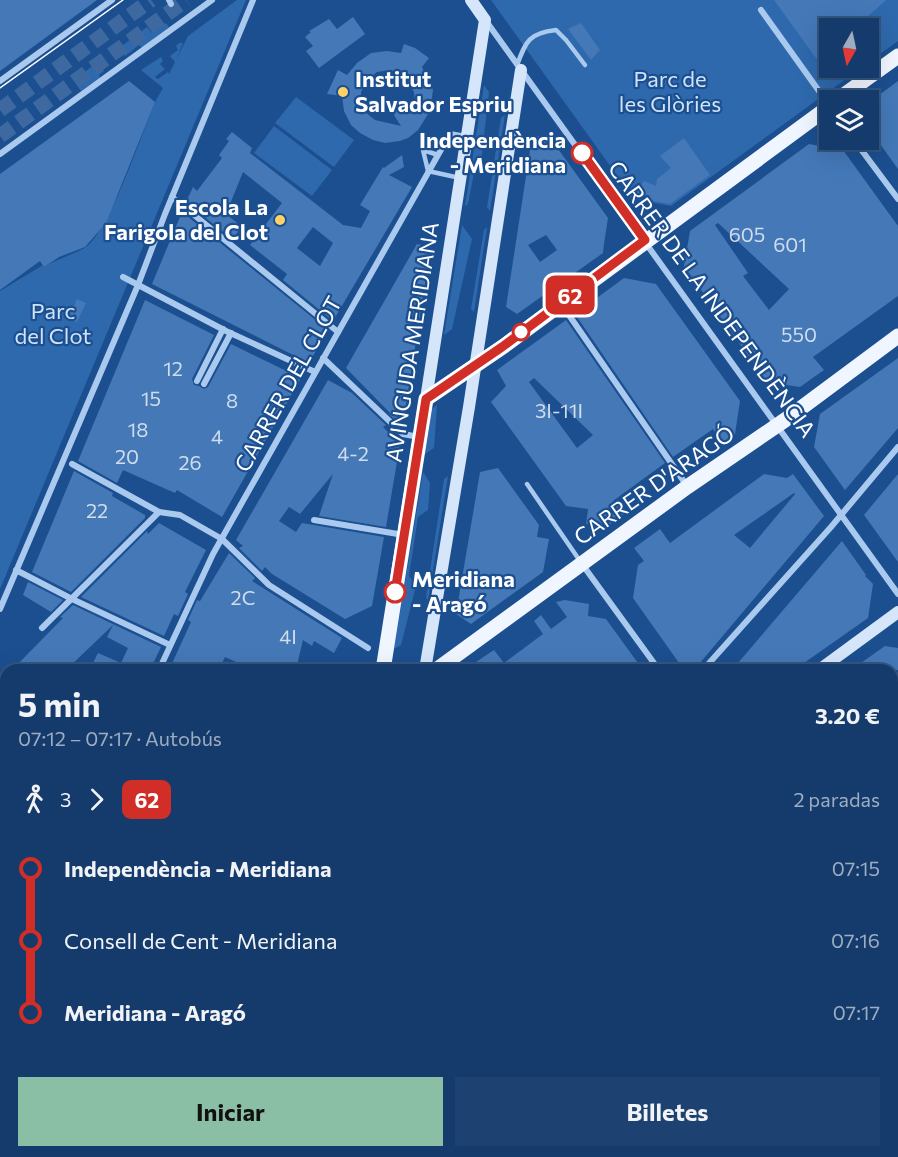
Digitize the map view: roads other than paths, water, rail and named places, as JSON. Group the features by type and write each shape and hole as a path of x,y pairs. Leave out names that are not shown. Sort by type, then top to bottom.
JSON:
{"main road":[{"path":"851,90 898,56"},
{"path":"426,399 502,347 819,113"},
{"name":"CARRER D'ARAGÓ","path":"444,664 898,336"},
{"name":"AVINGUDA MERIDIANA","path":"384,664 426,399"}],"street":[{"path":"0,81 112,0"},
{"path":"0,154 212,0"},
{"path":"0,609 138,285 253,0"},
{"name":"CARRER DE LA INDEPENDÈNCIA","path":"471,0 898,594"},
{"path":"761,10 819,90"},
{"name":"AVINGUDA MERIDIANA","path":"426,399 485,20"},
{"path":"426,664 476,364 519,68"},
{"name":"CARRER DEL CLOT","path":"162,664 199,581 428,171 450,134 466,137"},
{"path":"861,150 898,199"},
{"path":"172,197 338,332"},
{"path":"123,277 231,333 315,372"},
{"path":"561,302 564,310 687,487"},
{"path":"223,329 200,383 231,333"},
{"path":"323,358 403,434 420,437"},
{"path":"709,664 898,447"},
{"path":"72,464 159,513 180,515 222,539 269,585 368,648"},
{"path":"42,628 159,513"},
{"path":"314,520 404,536"},
{"path":"582,563 655,664"},
{"path":"16,570 170,645"},
{"path":"827,664 898,612"}],"lane":[{"path":"519,68 525,44 541,32 555,30 585,64"},
{"path":"438,154 423,150 428,171 460,178"},
{"path":"527,484 582,563"}],"tunnel":[{"path":"0,110 151,0"},
{"path":"0,136 186,0"}],"tram line":[{"path":"0,88 123,0"}],"place":[{"name":"Institut Salvador Espriu","path":"343,92"},
{"name":"Independència - Meridiana","path":"582,153"},
{"name":"Escola La Farigola del Clot","path":"280,220"},
{"name":"Meridiana - Aragó","path":"395,592"}],"park label":[{"name":"Parc de les Glòries","path":"670,92"},
{"name":"Parc del Clot","path":"53,324"}]}
